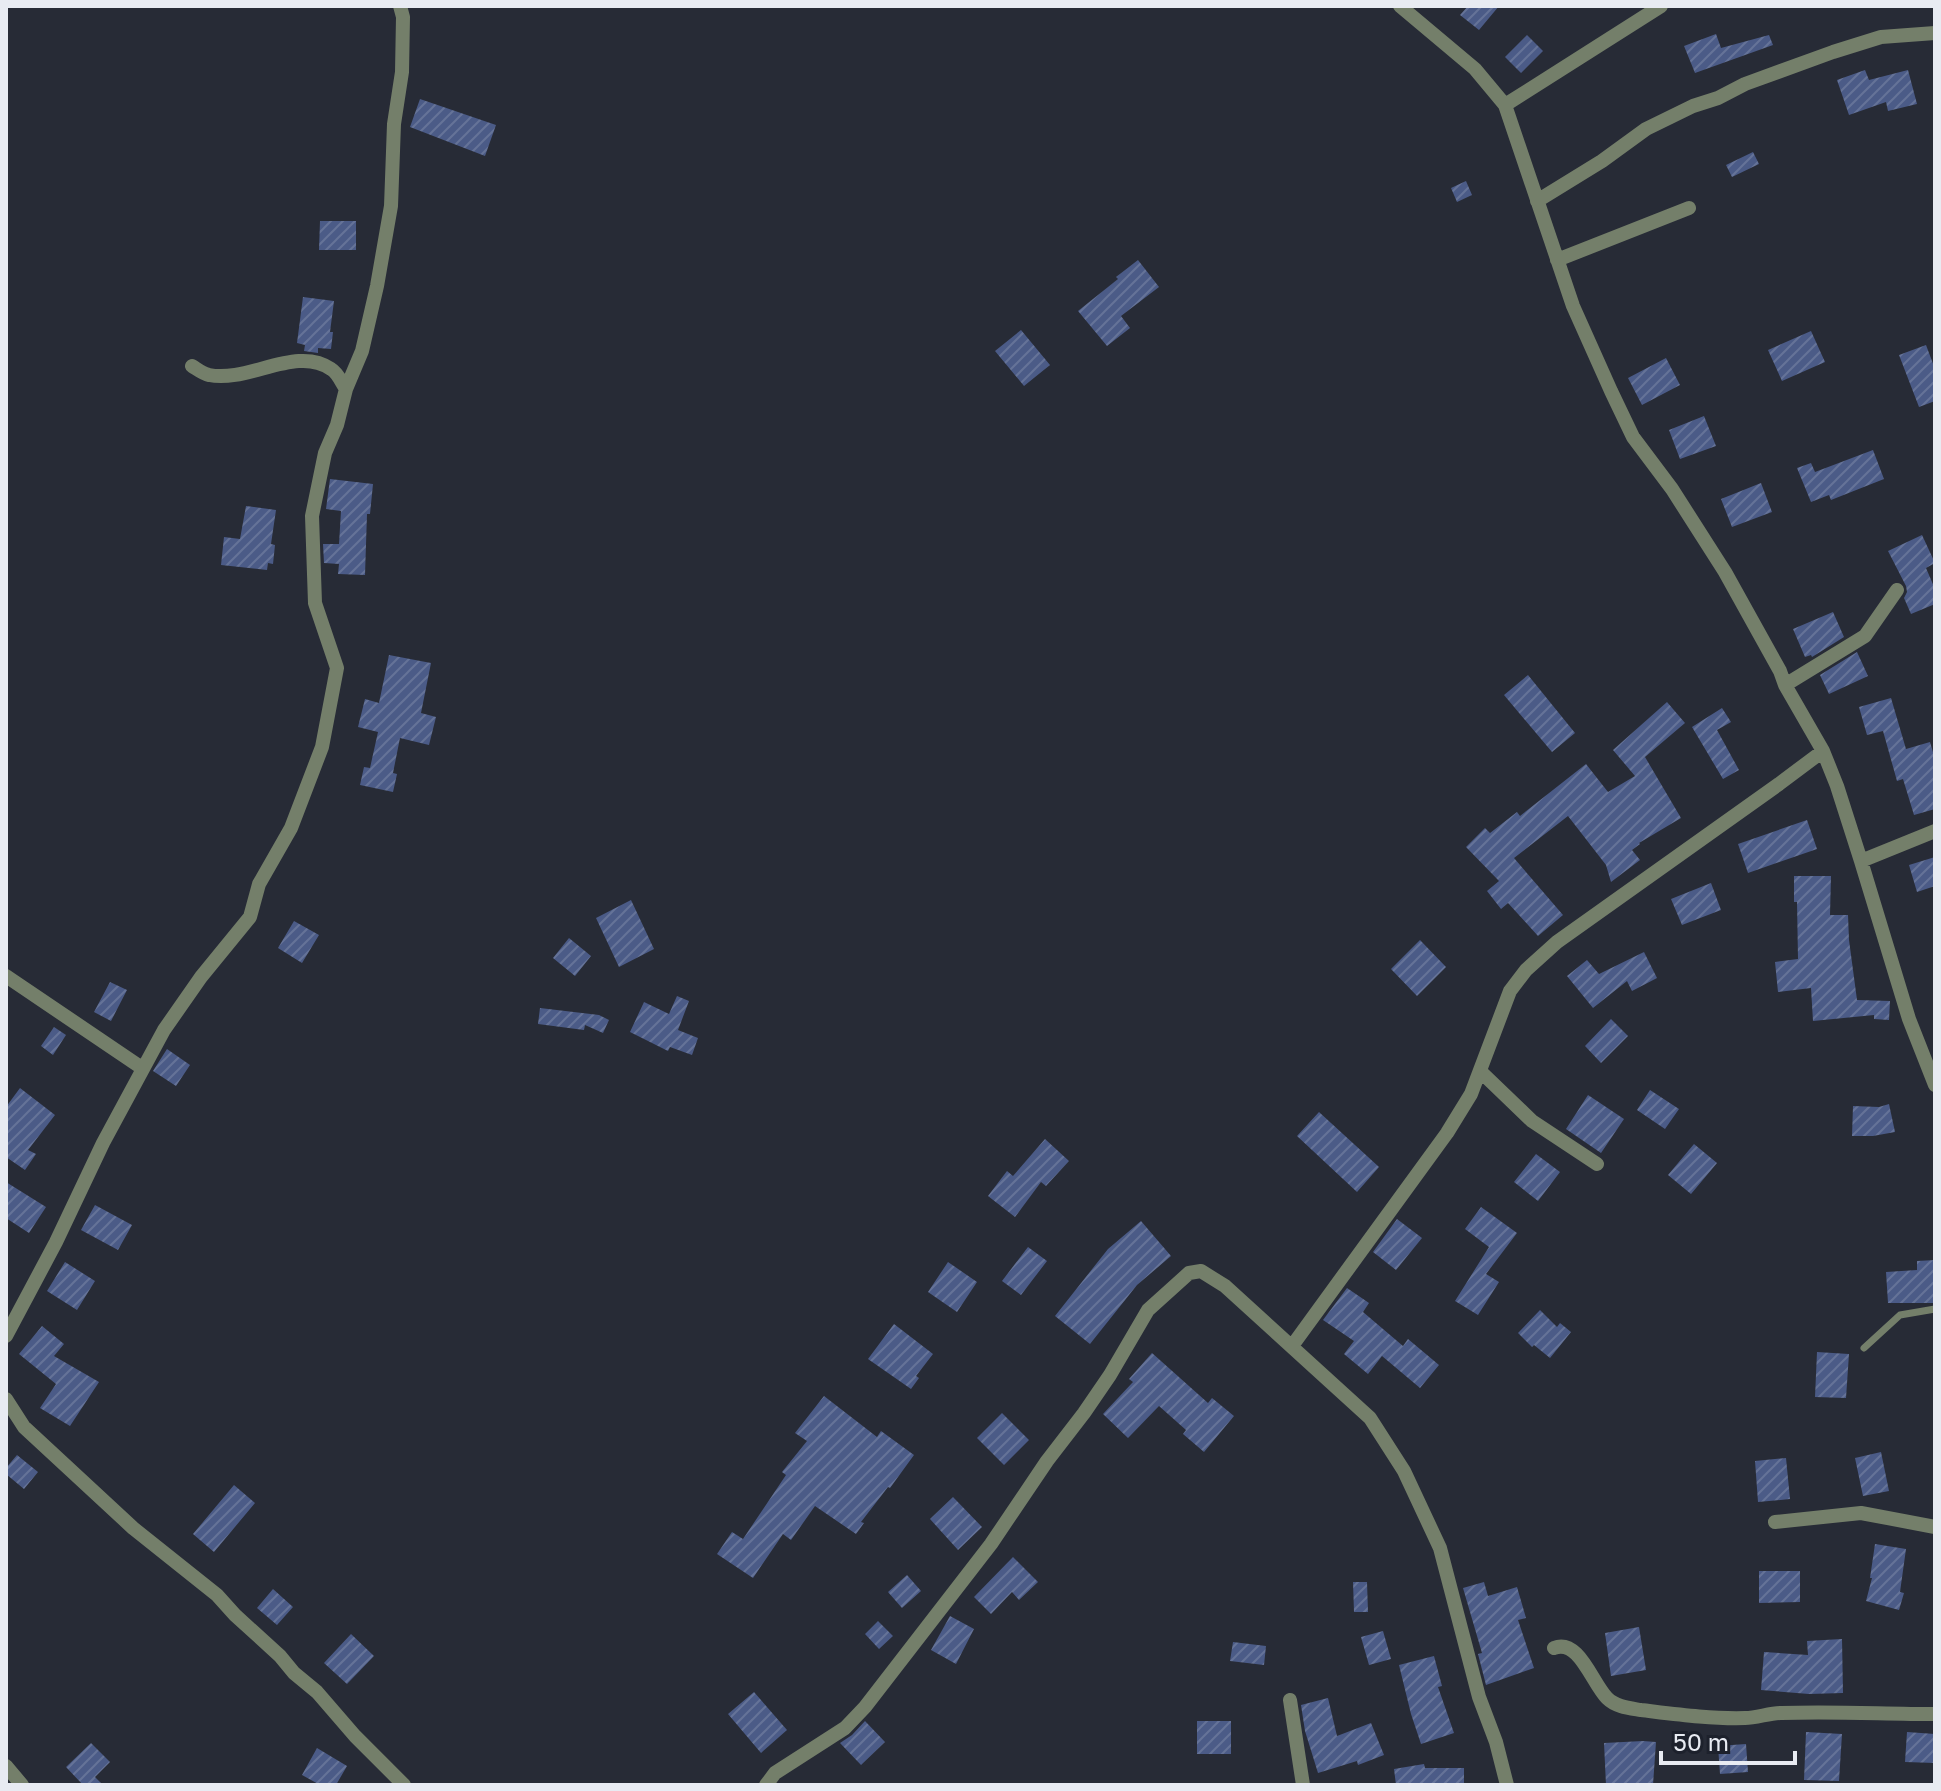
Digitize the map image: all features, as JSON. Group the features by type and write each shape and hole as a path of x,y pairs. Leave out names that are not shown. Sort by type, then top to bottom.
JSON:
{"street":[{"path":"6,1336 164,1030 250,917 259,884 291,828 322,747 337,668 315,603 312,516 325,453 362,351 391,206 394,124 402,72 403,17 400,6"},
{"path":"1400,6 1475,69 1505,105 1573,306 1633,437 1672,489 1725,572 1823,751 1861,861 1909,1019 1935,1085"},
{"path":"1505,105 1661,6"},
{"path":"1537,201 1602,161 1646,129 1745,84 1881,37 1935,33"},
{"path":"1557,260 1689,208"},
{"path":"192,366 207,375 239,375 299,360 318,362 334,371 346,389"},
{"path":"1785,685 1865,636 1897,590"},
{"path":"1292,1346 1447,1133 1471,1094 1510,991 1526,970 1557,942 1823,751"},
{"path":"1861,861 1935,831"},
{"path":"6,976 142,1068"},
{"path":"1480,1071 1532,1121 1597,1164"},
{"path":"766,1785 775,1773 845,1728 865,1707 991,1544 1110,1375 1148,1310 1189,1273 1201,1271 1225,1286 1370,1418 1404,1471 1440,1548 1479,1697 1496,1742 1507,1785"},
{"path":"6,1399 24,1427 133,1528 217,1595 317,1692 404,1785"},
{"path":"1775,1522 1861,1513 1935,1527"},
{"path":"1554,1648 1562,1645 1569,1647 1581,1659 1608,1699 1623,1707 1718,1718 1749,1718 1778,1713 1935,1714"},
{"path":"1290,1700 1303,1785"},
{"path":"6,1766 22,1785"}],"lane":[{"path":"1864,1348 1900,1315 1935,1309"}],"building":[{"path":"1468,6 1499,6 1479,30 1460,15"},
{"path":"1716,34 1721,48 1769,35 1773,45 1695,73 1684,46"},
{"path":"1527,35 1543,51 1521,73 1505,57"},
{"path":"1865,70 1869,80 1908,70 1917,104 1888,111 1886,102 1849,115 1837,80"},
{"path":"420,99 496,125 485,156 410,127"},
{"path":"1753,152 1759,164 1732,177 1726,165"},
{"path":"1466,181 1472,195 1457,202 1451,188"},
{"path":"320,221 356,221 356,250 319,250"},
{"path":"1138,260 1159,287 1121,316 1130,328 1107,346 1078,311"},
{"path":"303,297 334,301 331,349 318,348 318,353 304,351 305,345 297,343"},
{"path":"1021,330 1050,365 1024,386 995,351"},
{"path":"1811,331 1825,362 1782,381 1768,350"},
{"path":"1926,345 1935,369 1935,401 1919,407 1899,355"},
{"path":"1666,358 1680,385 1642,405 1628,378"},
{"path":"1704,416 1716,446 1680,459 1669,430"},
{"path":"1873,450 1884,479 1831,500 1829,495 1811,502 1797,468 1811,463 1815,472"},
{"path":"330,479 373,484 370,514 367,514 365,575 338,574 339,564 324,563 323,544 339,544 341,511 326,509"},
{"path":"1761,483 1772,512 1732,527 1721,499"},
{"path":"246,506 276,510 271,544 275,545 273,564 268,563 267,570 221,565 224,537 240,539"},
{"path":"1922,535 1935,563 1926,568 1935,589 1935,604 1911,614 1904,598 1906,586 1888,551"},
{"path":"1833,612 1844,637 1812,657 1805,657 1793,629"},
{"path":"1857,652 1868,676 1829,694 1820,675"},
{"path":"389,655 431,663 421,713 436,717 429,745 400,738 393,773 397,774 393,792 360,785 364,767 370,768 378,732 358,727 365,699 379,703"},
{"path":"1528,675 1575,733 1552,752 1504,695"},
{"path":"1891,698 1906,749 1930,742 1935,759 1935,809 1914,815 1903,779 1897,781 1883,731 1867,735 1859,707"},
{"path":"1667,702 1685,723 1645,757 1681,818 1639,843 1632,850 1640,860 1611,882 1606,865 1568,816 1514,858 1563,915 1538,936 1508,903 1501,909 1487,891 1499,881 1466,847 1485,828 1490,833 1517,812 1520,816 1586,764 1608,792 1635,776 1613,750"},
{"path":"1722,708 1731,722 1717,730 1739,770 1723,779 1692,727"},
{"path":"1807,820 1817,849 1748,873 1738,844"},
{"path":"1935,857 1935,886 1917,892 1909,865"},
{"path":"1794,876 1831,876 1830,915 1848,915 1857,1000 1890,1001 1889,1020 1874,1019 1874,1015 1813,1021 1811,988 1778,992 1775,962 1798,959"},
{"path":"1711,883 1721,910 1682,925 1671,899"},
{"path":"631,900 654,949 619,967 596,918"},
{"path":"294,921 319,935 302,963 278,948"},
{"path":"569,938 591,956 575,976 553,958"},
{"path":"1420,940 1446,967 1417,996 1391,969"},
{"path":"1644,952 1657,978 1632,991 1627,981 1593,1008 1567,976 1587,960 1599,974"},
{"path":"110,982 127,990 111,1021 94,1012"},
{"path":"677,996 689,1001 678,1030 698,1038 692,1055 670,1047 668,1051 630,1032 644,1002 669,1014"},
{"path":"540,1008 599,1015 609,1020 603,1033 585,1025 584,1030 538,1024"},
{"path":"1611,1019 1628,1036 1601,1063 1585,1046"},
{"path":"54,1027 66,1035 53,1055 41,1046"},
{"path":"167,1049 190,1065 176,1086 153,1071"},
{"path":"20,1088 55,1115 28,1150 36,1154 25,1170 6,1157 6,1107"},
{"path":"1650,1090 1679,1109 1665,1129 1637,1110"},
{"path":"1588,1095 1624,1119 1601,1153 1566,1129"},
{"path":"1889,1104 1895,1132 1852,1136 1853,1106 1879,1107"},
{"path":"1319,1112 1379,1167 1357,1192 1297,1136"},
{"path":"1045,1139 1069,1161 1046,1186 1041,1182 1015,1217 988,1196 1007,1171 1013,1176"},
{"path":"1694,1144 1717,1163 1691,1194 1668,1175"},
{"path":"1536,1154 1560,1172 1538,1201 1514,1182"},
{"path":"6,1182 46,1207 29,1233 6,1218"},
{"path":"95,1205 132,1225 118,1250 81,1230"},
{"path":"1481,1207 1517,1233 1486,1274 1499,1282 1478,1315 1455,1301 1489,1247 1465,1229"},
{"path":"1397,1219 1422,1238 1396,1270 1373,1252"},
{"path":"1141,1221 1171,1256 1137,1285 1090,1344 1055,1316 1108,1249"},
{"path":"1028,1247 1047,1261 1021,1295 1002,1281"},
{"path":"1935,1260 1935,1303 1888,1303 1886,1272 1917,1270 1917,1261"},
{"path":"65,1262 95,1281 77,1310 47,1291"},
{"path":"948,1262 977,1282 957,1312 928,1292"},
{"path":"1347,1288 1369,1303 1363,1312 1403,1346 1408,1339 1439,1365 1420,1388 1382,1356 1368,1374 1344,1354 1354,1341 1323,1320"},
{"path":"1540,1310 1557,1327 1560,1323 1571,1332 1550,1358 1534,1345 1532,1347 1518,1333"},
{"path":"894,1324 933,1354 916,1376 919,1378 911,1389 868,1359"},
{"path":"42,1326 64,1344 54,1356 99,1382 70,1426 40,1408 56,1384 19,1354"},
{"path":"1817,1352 1849,1354 1846,1398 1815,1397"},
{"path":"1152,1353 1208,1403 1212,1398 1234,1416 1204,1452 1183,1434 1186,1430 1159,1406 1128,1438 1103,1414 1133,1382 1129,1379"},
{"path":"824,1396 877,1437 881,1431 914,1455 861,1522 864,1523 856,1534 815,1506 791,1540 783,1534 753,1578 717,1554 732,1532 743,1539 786,1475 782,1472 807,1441 795,1433"},
{"path":"1002,1413 1029,1440 1004,1465 977,1438"},
{"path":"1881,1452 1889,1491 1863,1496 1855,1458"},
{"path":"17,1455 38,1472 24,1489 6,1474 6,1468"},
{"path":"1786,1458 1790,1499 1758,1502 1755,1461"},
{"path":"234,1485 255,1503 214,1552 193,1534"},
{"path":"953,1497 982,1527 958,1550 930,1519"},
{"path":"1875,1544 1906,1549 1900,1592 1904,1593 1899,1610 1866,1601"},
{"path":"1013,1557 1038,1582 1019,1600 1012,1592 991,1614 974,1597"},
{"path":"1759,1571 1800,1571 1800,1602 1759,1603"},
{"path":"907,1575 921,1591 902,1608 888,1592"},
{"path":"1353,1582 1367,1582 1368,1612 1354,1612"},
{"path":"1484,1582 1488,1596 1517,1587 1526,1618 1518,1620 1534,1668 1486,1685 1478,1654 1482,1653 1463,1588"},
{"path":"273,1589 293,1607 277,1625 257,1608"},
{"path":"950,1616 974,1629 956,1664 931,1650"},
{"path":"878,1621 893,1636 879,1649 865,1634"},
{"path":"1639,1627 1646,1670 1611,1676 1605,1633"},
{"path":"1383,1631 1391,1659 1369,1665 1361,1637"},
{"path":"351,1634 374,1656 347,1684 324,1663"},
{"path":"1842,1639 1843,1693 1761,1690 1764,1652 1808,1655 1807,1641"},
{"path":"1233,1642 1266,1646 1264,1665 1230,1661"},
{"path":"1434,1656 1442,1686 1438,1687 1454,1733 1421,1744 1399,1665"},
{"path":"754,1692 787,1730 761,1753 728,1714"},
{"path":"1328,1698 1337,1736 1371,1723 1384,1755 1358,1765 1357,1761 1318,1773 1305,1731 1301,1705"},
{"path":"865,1721 885,1742 861,1765 840,1743"},
{"path":"1197,1721 1231,1721 1231,1754 1197,1754"},
{"path":"1806,1732 1842,1734 1839,1781 1804,1780"},
{"path":"1907,1732 1935,1734 1935,1763 1905,1762"},
{"path":"1656,1742 1653,1785 1606,1785 1604,1743"},
{"path":"91,1743 110,1762 95,1777 103,1785 83,1785 66,1767"},
{"path":"1746,1744 1748,1772 1720,1774 1718,1746"},
{"path":"317,1748 347,1766 336,1785 320,1785 302,1775"},
{"path":"1424,1764 1425,1768 1464,1768 1464,1785 1396,1785 1394,1769"}]}
